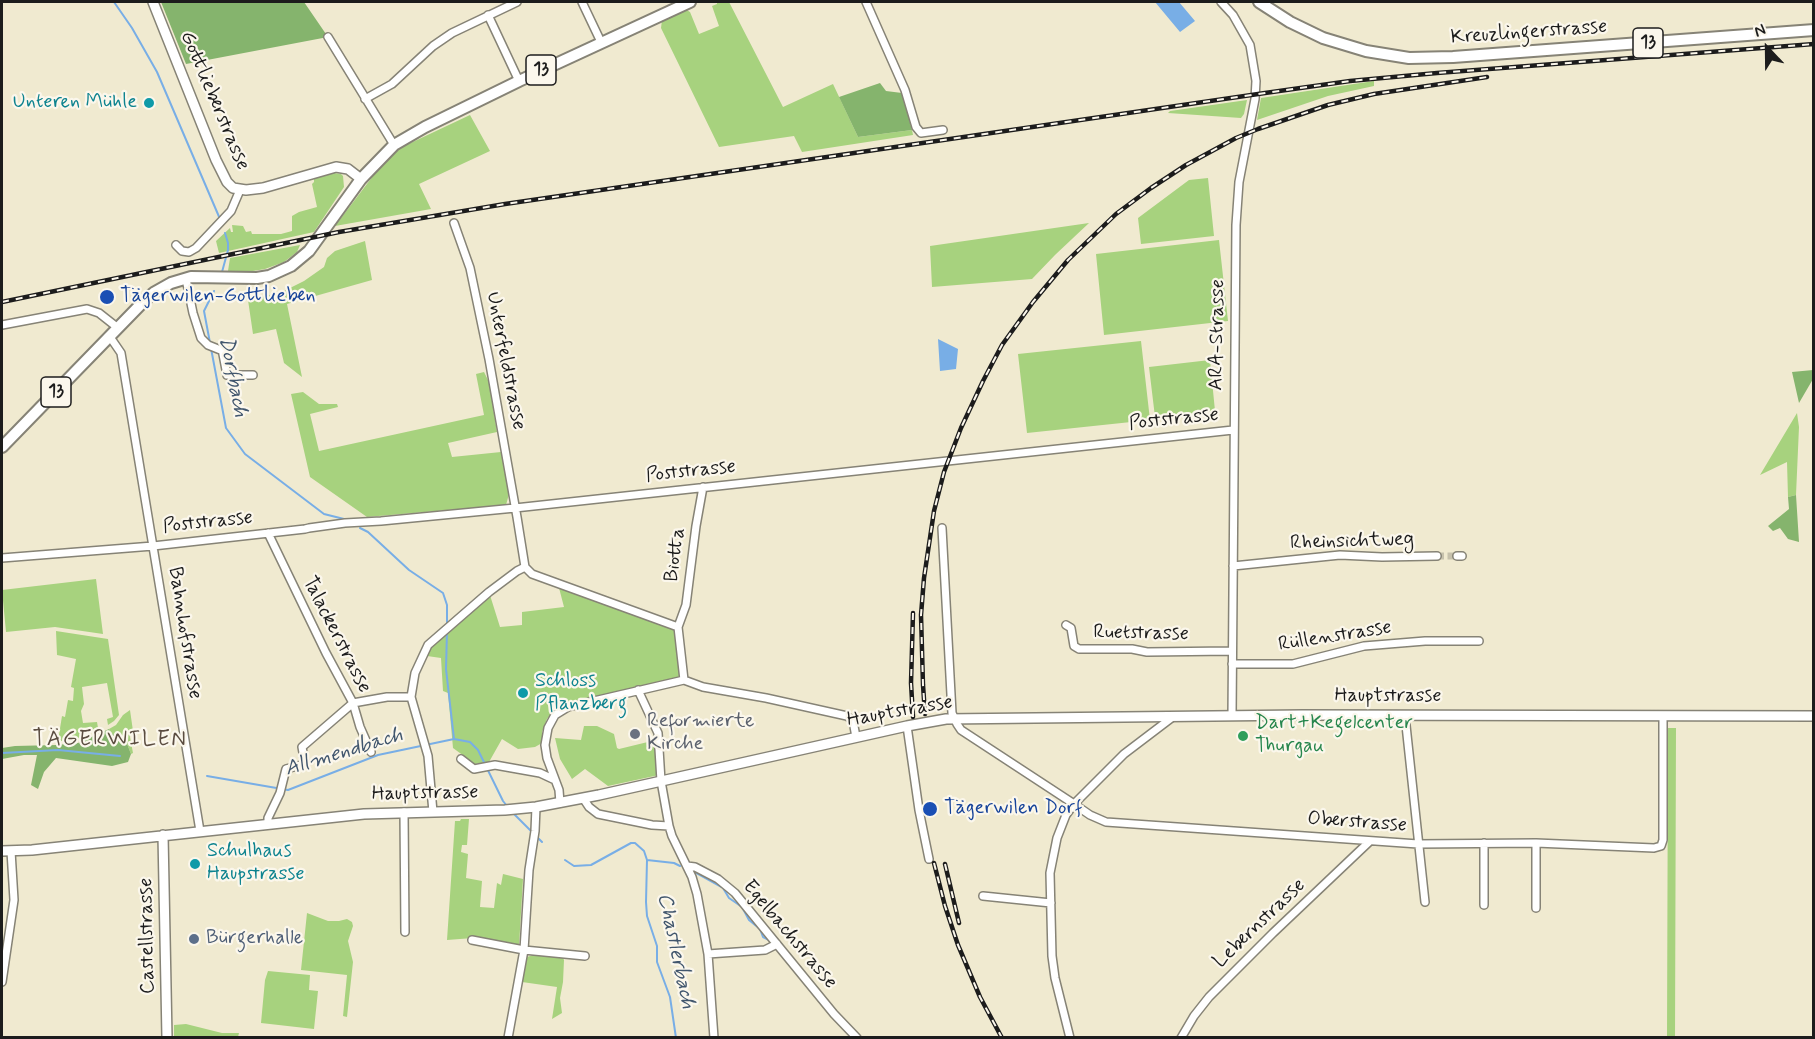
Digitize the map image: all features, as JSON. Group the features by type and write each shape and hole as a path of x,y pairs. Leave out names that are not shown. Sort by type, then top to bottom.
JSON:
{"main road":[{"name":"13","path":"2,447 150,295 171,283 186,279 213,277 244,279 269,276 291,266 317,241 361,178 394,145 519,81 690,2"},
{"name":"Kreuzlingerstrasse","path":"1259,2 1290,22 1323,38 1366,51 1409,58 1453,57 1814,30"}],"street":[{"name":"Gottlieberstrasse","path":"153,2 223,176 233,188 240,190 263,188 336,167 348,169 361,178"},
{"path":"365,99 392,84 433,46 452,33 517,2"},
{"path":"582,2 601,42"},
{"path":"866,2 905,90 916,127 921,133 943,130"},
{"name":"ARA-Strasse","path":"1221,2 1233,15 1250,45 1256,81 1255,99 1238,192 1233,430 1232,716"},
{"path":"488,15 519,81"},
{"path":"328,37 394,145"},
{"path":"176,244 182,251 189,252 196,248 225,219 240,190"},
{"name":"Unterfeldstrasse","path":"454,223 470,268 489,359 525,567"},
{"path":"186,279 201,338 217,348 227,375 253,375"},
{"name":"Bahnhofstrasse","path":"2,325 87,309 99,313 114,333 121,353 200,831"},
{"name":"Poststrasse","path":"2,558 153,546 336,524 515,508 1233,430"},
{"name":"Biotta","path":"678,627 686,605 703,488"},
{"path":"942,528 954,719"},
{"name":"Talackerstrasse","path":"268,533 353,703 371,752"},
{"name":"Rheinsichtweg","path":"1233,566 1340,555 1437,556"},
{"path":"433,812 428,756 411,697 415,673 428,645 489,592 525,567 532,573 678,627 684,680"},
{"name":"Ruetstrasse","path":"1066,625 1071,628 1074,646 1079,649 1132,649 1147,652 1232,651"},
{"name":"Rüllenstrasse","path":"1232,664 1293,664 1364,646 1425,641 1479,641"},
{"path":"560,803 559,790 545,745 548,728 555,715 568,707 638,690 684,680 703,687 848,716 853,722 856,737"},
{"path":"638,690 658,734 661,781 669,826 697,894 708,954 714,1038"},
{"path":"268,823 268,818 283,785 286,769 305,764 302,747 353,703 387,697 411,697"},
{"path":"1070,1038 1055,978 1052,946 1050,873 1054,851 1066,815 1074,804 1124,754 1174,716"},
{"name":"Hauptstrasse","path":"6,851 364,814 536,807 907,726 954,719 1174,716 1814,716"},
{"path":"1405,716 1425,902"},
{"name":"Oberstrasse","path":"954,719 961,730 1090,815 1111,822 1418,844 1536,843 1654,848 1661,846 1663,840 1663,716"},
{"path":"907,726 928,859"},
{"path":"461,759 474,769 487,766 540,773 555,780"},
{"path":"583,798 598,814 652,825 669,826"},
{"path":"508,1038 524,950 536,807"},
{"path":"404,812 405,932"},
{"name":"Castellstrasse","path":"163,835 166,895 167,1038"},
{"name":"Lebernstrasse","path":"1181,1038 1209,997 1370,841"},
{"path":"1484,843 1484,905"},
{"path":"1536,843 1536,908"},
{"path":"2,982 14,900 6,851"},
{"name":"Egelbachstrasse","path":"687,866 695,867 718,879 735,893 834,1014 857,1038"},
{"path":"983,896 1051,903"},
{"path":"472,940 524,950 585,956"},
{"path":"708,954 765,951 777,944"}],"green space":[{"path":"161,2 304,2 328,37 186,64"},
{"path":"717,2 729,2 783,107 833,84 858,137 912,130 913,135 802,152 794,136 719,147 661,28 662,20 685,9 690,12 699,34 719,26 712,6"},
{"path":"1374,81 1374,86 1328,96 1257,120 1261,98"},
{"path":"880,83 886,91 902,93 912,130 858,137 839,97"},
{"path":"1247,100 1241,118 1168,113 1170,111"},
{"path":"470,115 490,151 419,184 431,209 335,226 373,176 400,148"},
{"path":"334,173 343,176 344,187 314,232 219,253 216,241 230,228 233,232 232,225 243,226 246,232 251,231 252,234 281,234 292,231 292,216 317,207 312,184 314,177"},
{"path":"1208,178 1214,236 1141,244 1138,218 1189,180"},
{"path":"1089,223 1032,279 932,287 930,246"},
{"path":"1219,240 1228,321 1104,335 1096,254"},
{"path":"365,241 372,280 287,304 302,377 284,363 276,329 253,334 248,300 282,292 304,281 324,267 327,258 335,251"},
{"path":"300,245 297,252 284,262 265,269 247,272 228,271 230,258"},
{"path":"1141,341 1150,420 1027,433 1018,354"},
{"path":"1210,360 1215,411 1155,417 1149,367"},
{"path":"1813,370 1813,379 1799,403 1792,372"},
{"path":"484,372 489,382 497,432 448,443 452,457 501,452 509,494 506,505 367,517 310,477 291,394 303,392 319,404 337,404 338,407 310,414 319,451 484,415 476,374"},
{"path":"1797,413 1799,427 1796,495 1788,497 1787,462 1760,475"},
{"path":"1796,495 1799,542 1788,539 1780,528 1773,531 1768,526 1789,509 1788,497"},
{"path":"96,579 103,634 55,627 6,632 2,590"},
{"path":"558,584 678,627 684,680 640,686 567,703 554,710 547,719 542,732 542,743 535,747 518,749 502,739 489,762 475,764 453,748 448,693 443,691 441,658 427,656 428,645 489,592 500,627 522,625 522,612 564,607"},
{"path":"56,631 108,639 119,715 108,725 107,719 113,717 107,683 82,687 83,723 97,722 98,728 66,741 58,741 62,716 65,717 68,700 73,701 74,688 71,687 76,659 57,655"},
{"path":"130,710 133,731 129,732 133,753 131,754 124,736 112,734 109,729"},
{"path":"584,726 597,726 614,734 619,749 656,740 659,775 608,786 585,769 572,779 560,759 555,738 581,740"},
{"path":"1668,728 1676,728 1675,1038 1667,1037"},
{"path":"109,729 112,734 124,736 131,754 128,762 112,766 56,758 44,772 38,789 31,785 37,755 2,759 2,748 78,743"},
{"path":"469,819 467,845 462,845 461,852 468,854 466,878 482,881 480,907 494,908 497,883 501,885 503,874 523,879 519,946 473,938 447,940 455,821"},
{"path":"307,913 328,921 347,919 352,922 353,926 348,941 353,962 347,1017 343,1016 347,975 301,970"},
{"path":"533,955 563,958 564,960 560,998 562,1013 552,1019 557,987 522,982 527,957"},
{"path":"268,971 310,975 309,990 318,991 314,1029 261,1023"},
{"path":"186,1024 222,1033 239,1033 238,1037 174,1037 174,1025"}],"water":[{"path":"1155,2 1179,2 1195,21 1180,32"},
{"path":"938,339 958,349 956,369 940,371"}],"waterway":[{"name":"Dorfbach","path":"114,2 157,72 220,219"},
{"name":"Dorfbach","path":"222,272 228,250 225,233"},
{"name":"Dorfbach","path":"214,291 204,311 226,428 245,454 324,514 344,519"},
{"name":"Dorfbach","path":"360,528 368,532 409,570 443,593 447,605 447,625"},
{"name":"Dorfbach","path":"447,631 446,669 454,739"},
{"name":"Allmendbach","path":"207,776 288,790 378,755 454,739 470,742 478,750 507,806"},
{"name":"Allmendbach","path":"2,753 58,750 120,756"},
{"name":"Chastlerbach","path":"513,813 532,832"},
{"name":"Chastlerbach","path":"536,836 542,842"},
{"name":"Chastlerbach","path":"565,860 574,866 591,865 631,843 635,843 644,851 647,860 647,916 657,946 657,962 670,997 676,1038"},
{"path":"647,860 674,863 680,866"},
{"path":"696,873 723,888 729,898 742,907 749,920 760,929 763,937 769,940"}],"tunnel":[{"path":"1437,556 1457,556"}],"railway":[{"path":"2,302 339,232 505,204 1265,93 1350,81 1437,73 1814,44"},
{"path":"925,714 921,615 934,511 944,472 961,428 1002,345 1033,302 1068,260 1116,214 1151,188 1186,165 1236,138 1328,105 1374,94 1487,77"},
{"path":"913,613 911,683 913,717"},
{"path":"934,863 958,945 980,997 1002,1038"},
{"path":"945,864 959,923"}],"place":[{"name":"Unteren Mühle","path":"149,103"},
{"name":"Tägerwilen-Gottlieben","path":"107,297"},
{"name":"Schloss Pflanzberg","path":"523,693"},
{"name":"Reformierte Kirche","path":"635,734"},
{"name":"Dart+Kegelcenter Thurgau","path":"1243,736"},
{"name":"Tägerwilen Dorf","path":"930,809"},
{"name":"Schulhaus Haupstrasse","path":"195,864"},
{"name":"Bürgerhalle","path":"194,939"}],"district":[{"name":"TÄGERWILEN","path":"110,740"}]}
